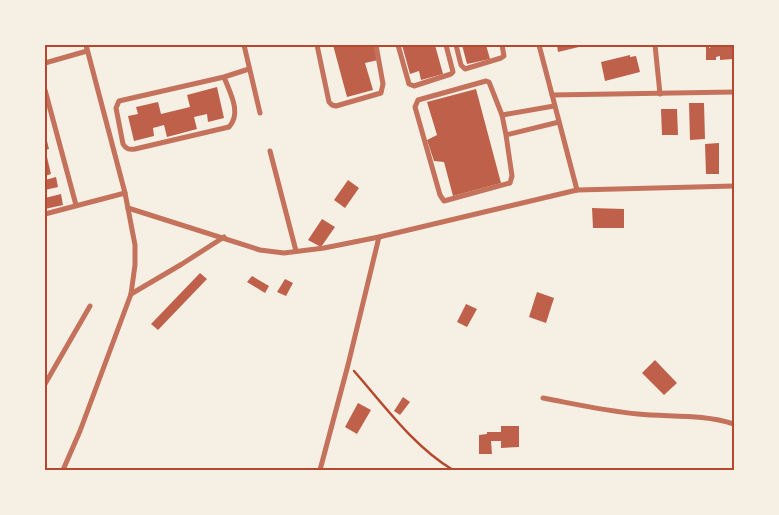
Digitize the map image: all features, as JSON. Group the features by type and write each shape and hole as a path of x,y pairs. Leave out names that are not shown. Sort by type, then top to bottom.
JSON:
{"street":[{"path":"63,470 80,431 131,294 136,265 136,245 125,193 86,45"},
{"path":"244,45 260,113"},
{"path":"317,45 329,102 336,106 381,93 383,84 376,45"},
{"path":"398,45 409,84 414,86 451,74 453,69 446,45"},
{"path":"456,45 461,65 465,68 502,58 504,56 502,45"},
{"path":"539,45 577,190"},
{"path":"655,45 660,94"},
{"path":"45,62 87,51"},
{"path":"224,76 236,113 234,122 229,127 135,149 125,148 116,108 119,101 249,69"},
{"path":"486,81 502,115 506,135 512,176 510,183 444,201 414,107 418,100 486,81"},
{"path":"45,90 76,205"},
{"path":"552,95 734,92"},
{"path":"502,115 554,106"},
{"path":"506,135 559,122"},
{"path":"270,151 296,251"},
{"path":"128,208 260,250 272,252 324,248 379,237 577,190 734,186"},
{"path":"45,214 125,193"},
{"path":"320,470 379,237"},
{"path":"131,294 224,238"},
{"path":"45,384 90,306"},
{"path":"543,398 638,414 696,417 734,424"}],"path":[{"path":"348,364 408,432 428,451 454,470"}],"building":[{"path":"333,45 374,45 378,60 365,63 373,90 347,97"},
{"path":"402,45 435,45 443,74 421,80 419,71 410,74"},
{"path":"462,45 486,45 490,59 467,64"},
{"path":"557,45 583,45 583,46 558,52"},
{"path":"706,45 709,45 709,48 711,45 720,45 720,47 733,45 733,59 720,60 720,56 716,57 716,60 706,60"},
{"path":"630,55 630,57 636,56 640,72 605,81 601,62"},
{"path":"217,87 224,118 208,122 207,114 194,117 197,129 167,137 164,125 153,128 154,136 134,141 128,116 138,114 136,107 158,102 161,114 190,107 187,95"},
{"path":"476,89 501,183 453,196 444,162 434,161 427,140 437,135 427,102"},
{"path":"689,103 704,103 705,139 690,140"},
{"path":"661,109 677,109 678,135 662,135"},
{"path":"47,141 49,149 45,150 45,142"},
{"path":"719,143 719,174 706,174 705,144"},
{"path":"47,157 51,174 45,176 45,158"},
{"path":"56,177 58,187 45,190 45,180"},
{"path":"348,180 359,188 345,208 334,200"},
{"path":"61,194 63,205 45,209 45,198"},
{"path":"592,208 624,209 624,228 593,228"},
{"path":"322,219 335,227 321,247 308,240"},
{"path":"200,273 207,279 158,330 151,324"},
{"path":"252,276 269,286 265,293 247,282"},
{"path":"285,279 293,283 286,296 277,292"},
{"path":"537,292 554,298 546,323 529,317"},
{"path":"466,304 477,309 467,327 457,322"},
{"path":"655,360 677,383 664,395 642,373"},
{"path":"403,397 410,402 400,415 394,411"},
{"path":"358,403 371,410 357,434 345,427"},
{"path":"501,426 519,426 519,447 501,448 501,441 491,441 492,454 479,454 479,435 487,434 487,432 501,432"}]}
